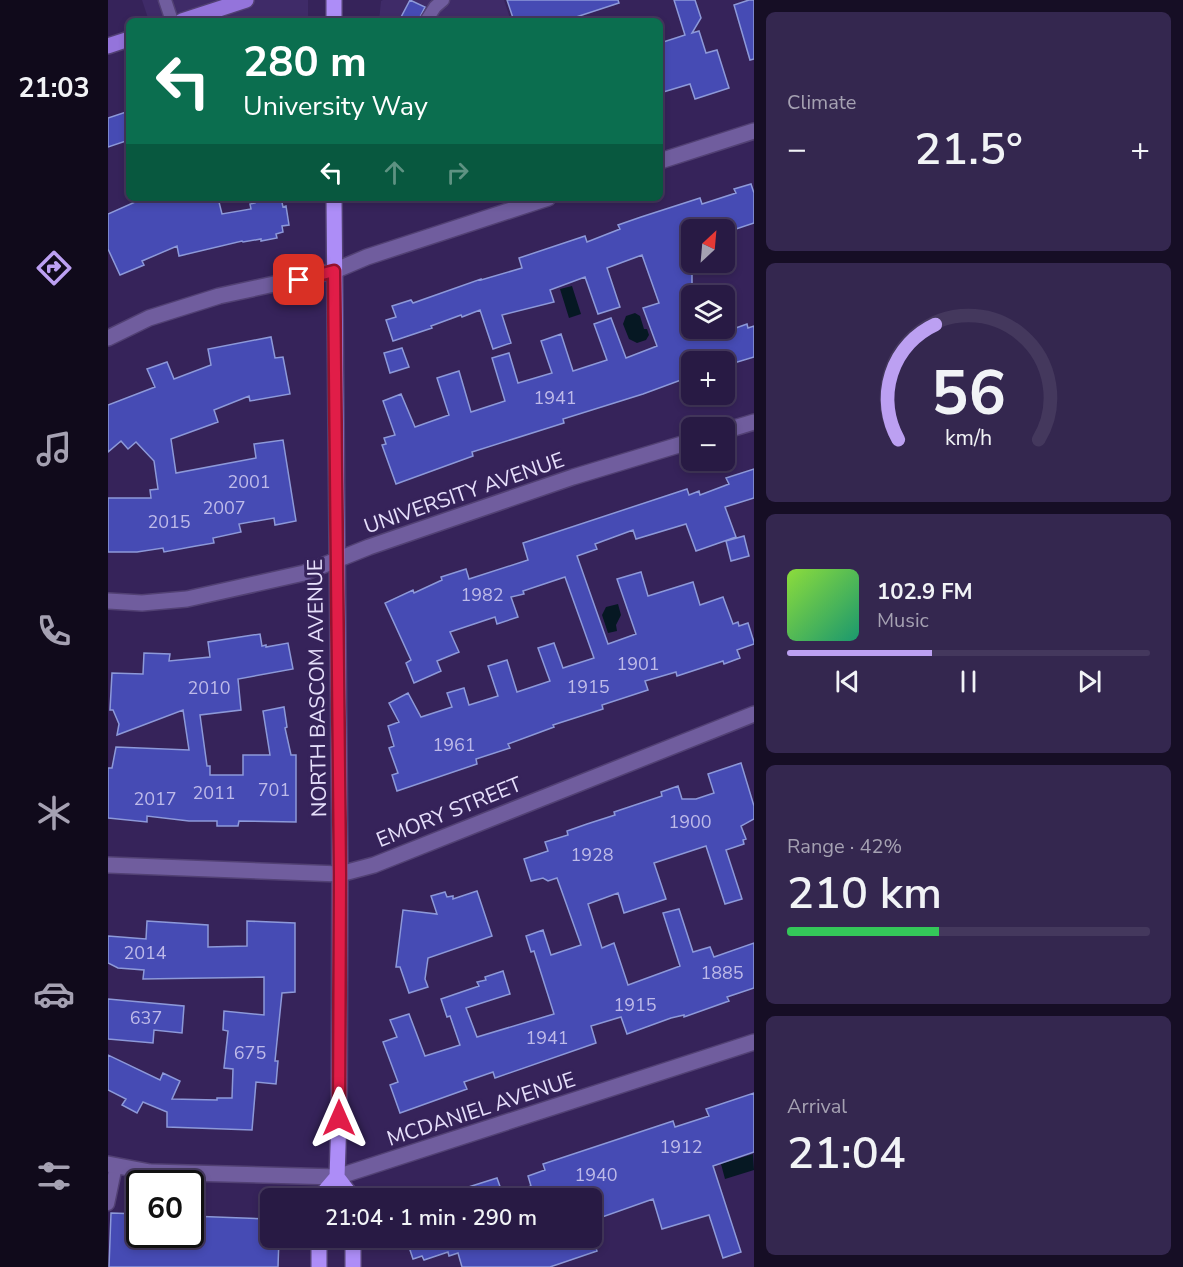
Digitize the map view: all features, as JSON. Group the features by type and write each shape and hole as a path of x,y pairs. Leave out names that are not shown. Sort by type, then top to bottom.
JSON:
{"main road":[{"path":"191,18 246,0"},
{"path":"333,18 334,0"},
{"path":"108,46 126,40"},
{"name":"NORTH BASCOM AVENUE","path":"334,201 340,874 337,1177"},
{"path":"328,1188 337,1177 345,1188"},
{"path":"319,1248 319,1267"},
{"path":"353,1248 353,1267"}],"street":[{"path":"663,160 754,130"},
{"path":"108,338 149,318 219,296 334,271 367,257 539,201"},
{"path":"735,428 754,422"},
{"name":"UNIVERSITY AVENUE","path":"108,602 142,603 187,599 304,573 369,547 573,477 681,444"},
{"name":"EMORY STREET","path":"108,865 340,874 374,865 754,714"},
{"name":"MCDANIEL AVENUE","path":"112,1165 150,1172 337,1177 754,1042"}],"lane":[{"path":"165,0 171,18"},
{"path":"428,18 443,0"},
{"path":"108,1204 112,1165"}],"shaded area":[{"path":"142,0 308,0 308,18 148,18"},
{"path":"504,0 510,18 379,18 381,1"}],"water":[{"path":"572,286 581,314 569,318 560,289"},
{"path":"635,313 640,316 644,329 647,329 649,335 646,340 637,343 629,339 623,324 626,316"},
{"path":"618,604 621,615 616,625 617,631 608,633 602,615 606,607"},
{"path":"753,1154 754,1170 725,1179 721,1164"}],"building":[{"path":"410,0 425,7 420,18 401,18"},
{"path":"507,0 618,0 619,3 573,18 513,18"},
{"path":"674,0 695,0 701,18 692,33 699,31 706,53 717,50 729,88 695,99 690,84 663,92 663,42 685,35"},
{"path":"754,0 754,59 750,60 734,5"},
{"path":"126,112 126,141 108,147 108,118"},
{"path":"751,184 754,193 754,223 735,229 735,219 681,219 681,273 692,273 692,285 681,285 681,339 735,339 735,328 747,324 748,328 754,326 754,357 735,363 735,351 681,351 681,380 563,419 564,423 472,452 473,456 396,484 382,445 386,444 384,438 395,435 383,401 401,394 415,427 449,415 437,378 459,371 471,412 505,401 492,358 509,353 518,383 552,373 541,341 561,334 573,371 607,360 594,324 611,318 626,358 657,346 643,308 659,303 642,255 607,268 620,307 598,314 585,277 550,290 554,302 502,315 511,343 493,349 480,310 393,341 386,320 396,317 392,306 411,300 413,303 481,279 522,268 519,258 585,236 587,242 620,229 618,225 700,198 702,204 736,193 734,189"},
{"path":"137,201 219,201 222,214 251,209 250,204 255,203 255,201 282,201 283,207 286,206 289,225 282,226 283,232 276,234 277,238 261,241 261,239 242,241 179,256 177,246 142,261 144,265 120,275 108,249 108,214"},
{"path":"271,337 275,358 283,357 290,394 250,401 249,396 214,410 218,422 171,439 176,473 256,458 254,444 283,440 296,521 275,525 274,518 239,524 241,532 213,538 214,543 164,552 163,548 137,552 108,552 108,498 151,498 150,490 158,489 154,461 136,442 128,449 121,441 108,452 108,405 155,387 147,369 167,362 174,379 211,365 208,349"},
{"path":"402,348 409,367 390,373 384,353"},
{"path":"754,469 754,498 725,507 736,537 696,551 686,524 636,539 633,530 595,544 597,549 577,556 608,644 636,634 617,579 641,572 648,596 693,582 700,605 723,597 733,624 738,622 739,626 748,623 754,642 754,644 737,650 740,658 677,676 676,672 645,681 648,690 602,705 603,709 553,725 554,727 508,744 510,748 476,759 477,764 397,791 392,775 398,773 389,748 394,746 388,726 399,722 389,703 408,693 421,717 452,707 447,693 464,688 469,705 498,696 488,666 507,660 517,692 550,681 538,648 554,643 563,668 594,658 565,577 511,597 518,617 497,624 495,617 450,632 459,652 437,661 441,671 414,683 406,663 411,660 385,603 442,580 441,577 466,569 469,579 528,560 523,543 687,489 689,495 699,491 700,495 729,484 726,478"},
{"path":"744,536 749,556 731,561 726,541"},
{"path":"260,634 262,646 288,643 293,669 238,679 241,710 200,715 207,766 210,766 210,775 243,775 243,755 270,755 263,711 284,707 287,727 285,728 291,755 296,755 296,822 239,821 238,826 217,826 217,821 189,821 147,816 147,822 108,818 108,768 112,768 116,747 189,750 183,710 117,735 119,724 113,710 110,710 112,673 143,674 144,653 170,654 169,661 210,657 208,642"},
{"path":"741,763 754,806 754,819 741,826 746,839 743,840 744,844 726,850 742,899 725,904 706,846 654,863 666,899 624,913 618,893 588,904 602,948 614,943 628,985 680,966 663,913 679,909 693,952 710,947 714,957 754,943 754,988 727,997 729,1001 627,1034 621,1017 591,1026 596,1043 495,1078 493,1072 464,1082 467,1089 400,1113 390,1085 398,1082 383,1042 397,1037 390,1020 409,1014 425,1056 460,1045 450,1016 447,1017 441,999 479,986 477,982 486,980 485,977 503,971 510,994 466,1008 477,1037 554,1014 534,951 531,952 526,936 543,930 551,955 581,945 557,878 548,881 543,878 531,881 524,859 548,851 545,842 568,835 567,831 662,796 661,792 678,786 682,799 696,799 714,793 708,774"},
{"path":"477,891 492,936 428,958 425,979 428,987 409,993 400,967 396,967 403,910 437,914 431,896 445,892 447,897 453,896 453,899"},
{"path":"147,921 208,925 208,947 247,946 247,921 295,923 295,992 282,993 275,1061 278,1061 276,1084 256,1082 252,1130 167,1127 167,1112 143,1102 137,1113 122,1105 126,1099 108,1090 108,1055 160,1080 163,1073 180,1081 172,1099 232,1098 233,1069 224,1068 228,1031 223,1030 224,1011 264,1015 264,977 143,979 144,970 118,968 108,963 108,936 146,939"},
{"path":"108,999 184,1006 182,1033 154,1030 153,1043 108,1039"},
{"path":"754,1093 754,1152 713,1166 741,1252 723,1258 709,1215 662,1229 653,1199 602,1217 602,1188 525,1188 531,1186 528,1176 545,1170 543,1164 673,1121 675,1127 709,1116 706,1109"},
{"path":"497,1178 501,1188 465,1188"},
{"path":"111,1213 126,1214 126,1248 204,1248 204,1217 260,1219 260,1248 279,1248 278,1267 109,1267"},
{"path":"409,1248 596,1248 597,1251 550,1267 462,1267 458,1253 449,1256 448,1252 424,1260 422,1256 413,1259"}],"route":[{"path":"299,280 334,271 340,874 339,1118"}]}
